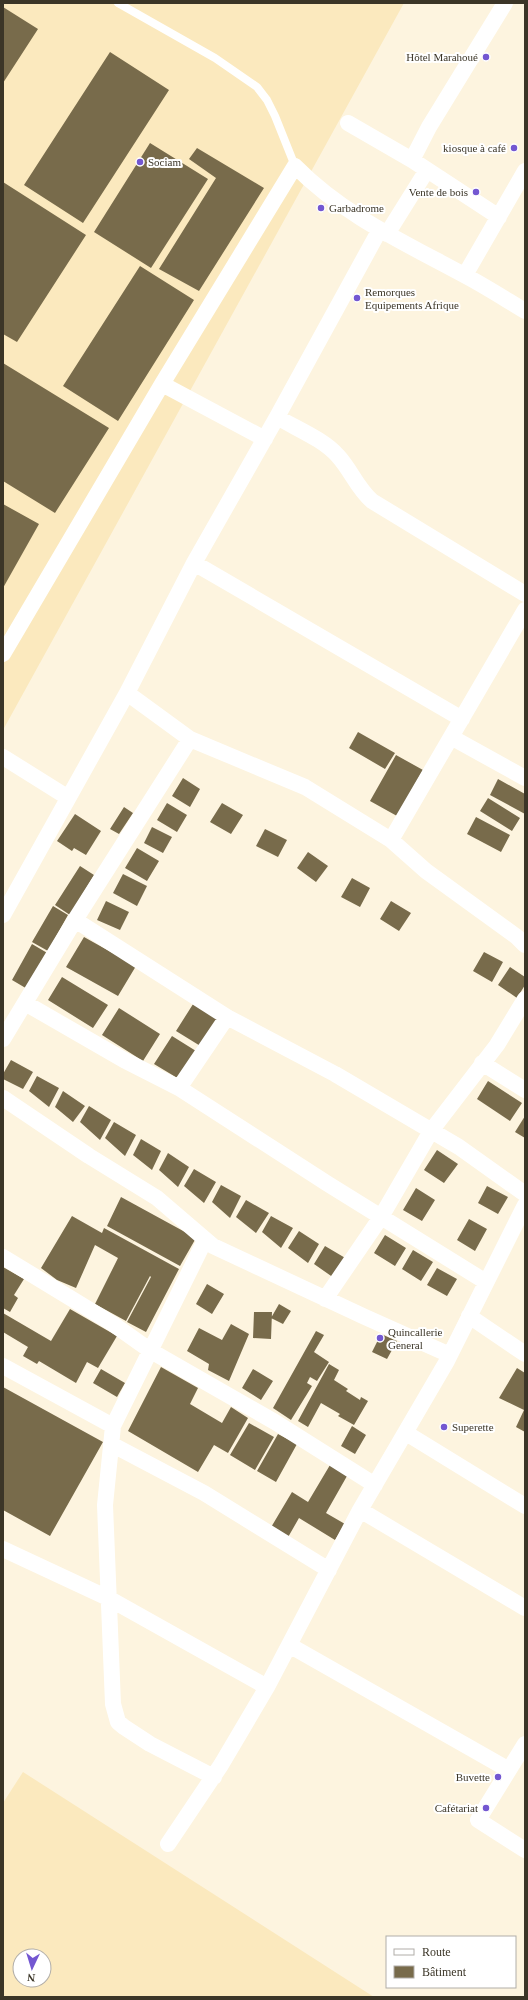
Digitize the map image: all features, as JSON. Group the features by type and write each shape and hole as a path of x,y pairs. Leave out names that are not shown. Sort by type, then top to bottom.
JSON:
{"street":[{"path":"412,160 429,127 505,3"},
{"path":"348,123 412,160 499,218"},
{"path":"3,654 162,384 295,166 314,185 383,232 466,275 525,311"},
{"path":"3,915 67,797 127,693 194,563 277,417 383,232 427,170"},
{"path":"466,275 499,218 520,191 525,171"},
{"path":"162,384 265,439"},
{"path":"277,417 337,455 361,489 372,501 525,594"},
{"path":"194,563 462,719"},
{"path":"391,840 525,610"},
{"path":"127,693 190,739 305,787 391,840 426,871 517,937 525,945"},
{"path":"451,737 525,778"},
{"path":"3,1040 75,920 190,739"},
{"path":"3,756 67,797"},
{"path":"75,920 227,1017 335,1074 459,1147 525,1194"},
{"path":"325,1298 381,1217 431,1131 498,1044 525,999"},
{"path":"25,1003 124,1060 179,1088 486,1282"},
{"path":"179,1088 227,1017"},
{"path":"482,1063 525,1090"},
{"path":"3,1098 89,1156 157,1198 205,1240 214,1246 450,1354"},
{"path":"168,1844 214,1777 267,1687 360,1510 406,1433 450,1354 525,1205"},
{"path":"205,1240 113,1426 104,1505 113,1704 118,1722 150,1744 214,1777"},
{"path":"3,1257 112,1324 151,1351 275,1422 375,1485"},
{"path":"469,1316 525,1354"},
{"path":"3,1366 113,1426"},
{"path":"406,1433 525,1506"},
{"path":"111,1444 204,1493 329,1570"},
{"path":"360,1510 525,1608"},
{"path":"3,1549 108,1598 267,1687"},
{"path":"289,1645 509,1770"},
{"path":"525,1744 478,1820 525,1850"}],"lane":[{"path":"118,3 215,58 256,87 267,100 275,116 295,166"}],"shaded area":[{"path":"3,3 404,3 3,730"},
{"path":"23,1772 374,1997 3,1997 3,1803"}],"building":[{"path":"3,7 38,29 3,83"},
{"path":"110,52 169,90 83,223 24,185"},
{"path":"150,143 208,179 151,268 94,232"},
{"path":"197,148 264,188 199,291 159,269 216,178 189,159"},
{"path":"3,182 86,235 17,342 3,334"},
{"path":"140,266 194,300 118,421 63,386"},
{"path":"3,363 109,428 55,513 3,481"},
{"path":"3,504 39,524 3,588"},
{"path":"358,732 395,753 385,769 349,748"},
{"path":"396,755 423,770 397,816 370,801"},
{"path":"183,778 200,789 190,807 172,796"},
{"path":"498,779 525,794 525,814 490,795"},
{"path":"488,798 520,818 512,831 480,811"},
{"path":"167,803 187,815 177,832 157,820"},
{"path":"222,803 243,815 231,834 210,822"},
{"path":"124,807 133,813 119,834 110,829"},
{"path":"75,814 101,831 86,855 74,848 72,851 57,841"},
{"path":"476,817 510,835 501,852 467,834"},
{"path":"152,827 172,837 163,853 144,843"},
{"path":"265,829 287,840 278,857 256,846"},
{"path":"137,848 159,861 147,881 125,868"},
{"path":"308,852 328,866 316,882 297,868"},
{"path":"80,866 94,875 70,915 55,905"},
{"path":"123,874 147,886 137,906 113,893"},
{"path":"352,878 370,888 360,907 341,897"},
{"path":"106,901 129,912 120,930 97,920"},
{"path":"391,901 411,913 399,931 380,919"},
{"path":"53,906 68,915 48,951 32,942"},
{"path":"84,937 136,966 118,996 66,967"},
{"path":"32,944 49,954 29,990 12,980"},
{"path":"484,952 503,962 492,982 473,971"},
{"path":"510,967 525,977 525,985 517,998 498,985"},
{"path":"62,977 108,1005 93,1028 48,1000"},
{"path":"195,1001 221,1017 202,1047 176,1031"},
{"path":"119,1008 160,1034 143,1061 102,1035"},
{"path":"172,1036 196,1051 179,1079 154,1064"},
{"path":"11,1060 33,1072 23,1089 3,1079 3,1074"},
{"path":"37,1076 59,1088 49,1107 29,1091"},
{"path":"488,1081 522,1103 510,1121 477,1099"},
{"path":"63,1091 85,1106 73,1122 55,1107"},
{"path":"89,1106 111,1120 100,1140 80,1122"},
{"path":"525,1116 525,1138 515,1132"},
{"path":"114,1122 136,1135 125,1156 105,1138"},
{"path":"141,1139 161,1151 152,1170 133,1155"},
{"path":"437,1150 458,1164 444,1183 424,1170"},
{"path":"168,1153 189,1167 178,1187 159,1170"},
{"path":"194,1169 216,1182 204,1203 184,1186"},
{"path":"221,1185 241,1196 230,1218 212,1202"},
{"path":"487,1186 508,1197 498,1214 478,1203"},
{"path":"416,1188 435,1200 422,1221 403,1210"},
{"path":"121,1197 196,1238 180,1266 107,1226"},
{"path":"246,1200 269,1213 256,1233 236,1217"},
{"path":"72,1216 102,1233 104,1228 179,1269 146,1332 127,1322 151,1277 150,1276 126,1321 95,1304 118,1258 95,1245 76,1288 57,1280 41,1268"},
{"path":"271,1216 293,1228 281,1248 262,1232"},
{"path":"469,1219 487,1229 475,1251 457,1240"},
{"path":"299,1231 319,1244 308,1263 288,1248"},
{"path":"385,1235 406,1248 395,1266 374,1253"},
{"path":"325,1246 347,1259 334,1278 314,1264"},
{"path":"413,1250 433,1262 421,1281 402,1269"},
{"path":"3,1267 24,1279 14,1295 18,1298 10,1312 3,1308"},
{"path":"437,1268 457,1279 447,1296 427,1285"},
{"path":"207,1284 224,1294 212,1314 196,1304"},
{"path":"279,1304 291,1311 283,1324 271,1318"},
{"path":"70,1309 117,1336 98,1368 87,1362 76,1383 39,1361 37,1364 23,1356 28,1347 3,1332 3,1313 51,1341"},
{"path":"254,1312 272,1312 271,1339 253,1338"},
{"path":"231,1324 249,1334 229,1381 208,1370 209,1364 187,1351 199,1328 222,1340"},
{"path":"316,1331 324,1335 314,1352 329,1362 317,1381 310,1377 307,1383 312,1386 291,1420 273,1408"},
{"path":"381,1334 397,1341 387,1359 372,1352"},
{"path":"329,1364 339,1370 334,1380 348,1389 346,1391 360,1400 361,1397 368,1401 354,1425 338,1416 340,1414 321,1403 308,1427 298,1421"},
{"path":"161,1367 198,1388 190,1404 222,1423 231,1407 248,1418 228,1453 214,1445 198,1472 128,1431"},
{"path":"517,1368 525,1373 525,1432 516,1427 524,1410 499,1398"},
{"path":"101,1369 125,1383 117,1397 93,1383"},
{"path":"253,1369 273,1381 261,1400 242,1388"},
{"path":"3,1387 103,1442 50,1536 3,1510"},
{"path":"249,1423 274,1437 255,1470 230,1455"},
{"path":"352,1426 366,1435 355,1454 341,1446"},
{"path":"278,1434 297,1444 276,1482 257,1471"},
{"path":"330,1465 347,1476 326,1513 345,1524 335,1540 299,1518 287,1539 270,1529 292,1492 308,1502"}],"place":[{"name":"Hôtel Marahoué","path":"486,57"},
{"name":"kiosque à café","path":"514,148"},
{"name":"Sociam","path":"140,162"},
{"name":"Vente de bois","path":"476,192"},
{"name":"Garbadrome","path":"321,208"},
{"name":"Remorques Equipements Afrique","path":"357,298"},
{"name":"Quincallerie General","path":"380,1338"},
{"name":"Superette","path":"444,1427"},
{"name":"Buvette","path":"498,1777"},
{"name":"Cafétariat","path":"486,1808"}]}
